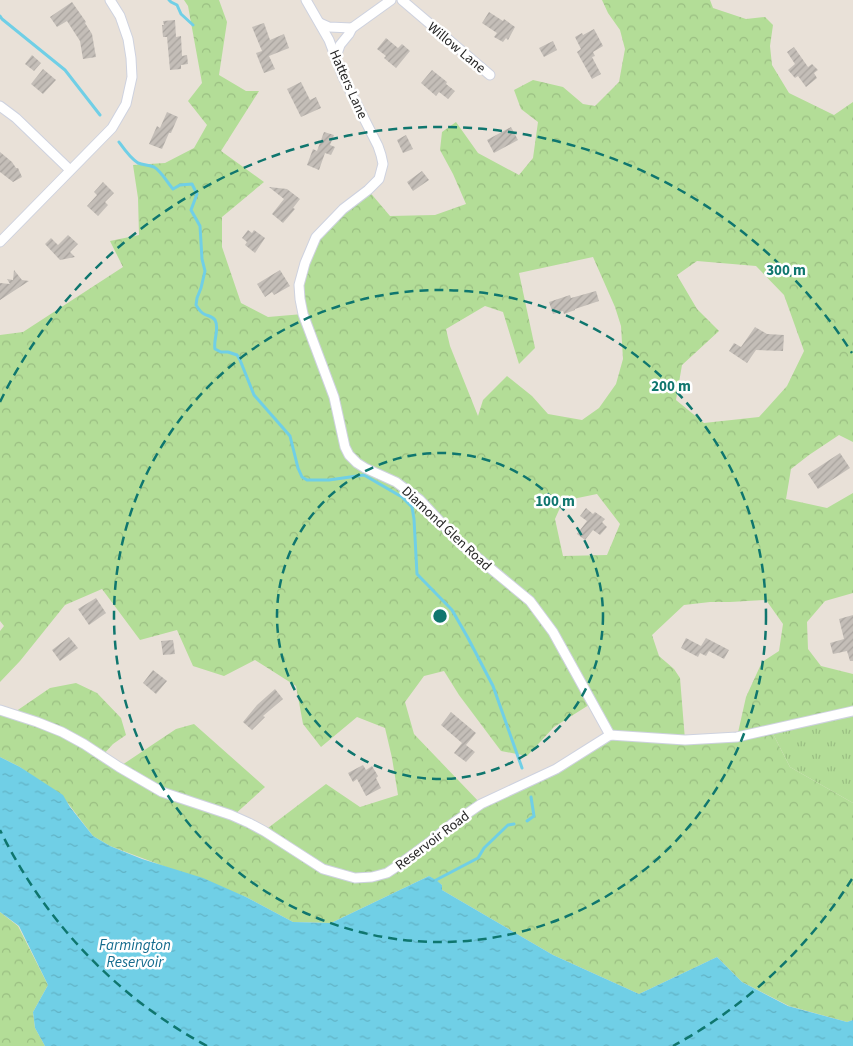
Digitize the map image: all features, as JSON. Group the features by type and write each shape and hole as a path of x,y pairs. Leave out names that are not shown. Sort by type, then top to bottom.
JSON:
{"street":[{"path":"0,242 112,128 126,104 132,77 132,58 120,16 110,0"},
{"name":"Hatters Lane","path":"306,0 329,40 343,78 382,155 382,171"},
{"path":"336,57 340,45 352,28 391,0"},
{"name":"Willow Lane","path":"402,0 490,75"},
{"path":"320,23 334,28 352,28"},
{"path":"0,106 16,118 70,170"},
{"name":"Diamond Glen Road","path":"382,171 375,184 343,210 316,237 304,263 299,285 303,314 334,397 344,447 349,455 365,468 396,482 420,500 461,544 530,601 553,632 610,735"},
{"name":"Reservoir Road","path":"0,710 62,732 162,792 232,815 264,831 323,869 355,878 372,877 387,873 481,804 556,769 610,735"},
{"path":"610,735 685,740 737,738 853,711"}],"green space":[{"path":"184,0 219,0 227,22 219,75 246,91 259,91 221,151 264,182 222,217 222,247 241,303 268,317 303,314 300,299 316,237 368,190 390,216 435,215 466,204 440,150 442,132 456,122 478,153 519,175 533,158 538,122 521,109 514,90 533,80 563,87 583,104 595,106 619,82 625,49 620,30 608,13 602,0 710,0 713,8 746,19 765,17 773,25 770,46 772,65 789,93 834,115 853,102 853,442 839,435 791,469 786,499 827,508 853,493 853,593 825,601 807,622 808,649 821,666 853,674 853,711 771,730 790,767 853,803 853,1020 847,1022 789,1006 742,982 717,957 639,994 553,955 442,890 442,885 429,876 331,923 293,922 246,897 110,846 93,836 67,802 20,767 0,757 0,710 12,714 50,688 76,683 97,693 121,718 126,735 113,744 102,756 119,767 176,729 194,724 265,787 233,816 264,831 326,784 360,807 398,795 385,728 357,717 321,747 303,724 296,686 255,660 224,676 193,666 177,630 140,640 102,589 65,605 20,661 0,682 0,631 4,626 0,621 0,335 23,332 123,267 110,241 139,235 138,198 133,165 165,163 194,148 207,125 188,101 202,83 188,6","holes":["593,257 615,307 621,326 623,359 616,384 599,408 582,420 548,414 532,396 507,376 483,400 478,416 450,346 446,329 485,306 503,312 519,364 535,348 519,273","697,261 756,266 784,295 804,351 787,386 759,417 704,423 676,400 682,365 719,331 697,309 677,275","597,494 620,524 607,555 563,556 555,519 563,501","766,600 783,624 779,651 762,662 746,697 737,737 685,740 680,678 674,669 659,656 652,635 684,605","444,671 459,695 501,751 527,756 554,727 592,703 610,735 556,769 481,804 414,734 405,702 424,676"]},
{"path":"853,711 853,803 790,767 771,730"},
{"path":"0,912 18,926 48,985 33,1012 35,1028 45,1046 0,1046"}],"water":[{"name":"Farmington Reservoir","path":"0,757 20,767 63,795 93,836 110,846 142,859 203,878 246,897 293,922 331,923 429,876 442,885 442,890 553,955 639,994 717,957 742,982 788,1006 847,1022 853,1020 853,1046 45,1046 35,1028 33,1012 48,985 19,926 0,912"}],"building":[{"path":"72,2 92,34 96,57 83,59 80,41 67,21 57,27 50,17"},
{"path":"489,12 515,27 508,40 506,38 503,42 494,37 497,33 482,23"},
{"path":"175,20 176,37 181,36 182,56 187,55 188,64 181,65 181,69 170,70 167,37 163,37 162,25 164,25 163,21"},
{"path":"264,23 270,40 284,34 289,48 269,56 275,69 264,73 256,53 262,51 252,27"},
{"path":"594,29 603,46 593,52 595,56 592,57 601,74 592,79 577,52 581,49 575,37"},
{"path":"386,38 398,48 402,44 410,51 396,68 377,49"},
{"path":"553,41 557,50 544,57 539,48"},
{"path":"794,47 808,67 812,64 818,70 814,73 817,78 806,87 798,76 795,78 788,70 795,64 787,52"},
{"path":"32,55 41,63 34,71 25,64"},
{"path":"43,69 56,80 43,94 31,84"},
{"path":"432,70 455,91 448,99 439,92 436,96 421,83"},
{"path":"301,82 310,100 316,97 321,108 301,117 287,89"},
{"path":"167,112 178,117 162,149 149,144 157,126 160,128"},
{"path":"511,127 518,140 494,153 487,140"},
{"path":"324,132 334,135 330,145 335,147 331,155 325,153 319,170 307,165 313,149 317,151"},
{"path":"406,135 413,149 403,153 397,140"},
{"path":"0,152 18,168 22,177 13,182 0,172"},
{"path":"422,171 429,180 413,191 407,182"},
{"path":"103,182 114,193 105,202 108,205 98,216 87,206 97,195 94,192"},
{"path":"269,187 287,189 300,199 293,208 295,209 283,223 272,214 284,199"},
{"path":"248,230 252,233 254,230 265,238 255,253 245,245 247,242 242,238"},
{"path":"68,235 78,244 70,252 75,257 60,260 45,244 51,238 58,245"},
{"path":"14,270 22,280 29,281 0,300 0,283 10,284 7,279 13,280"},
{"path":"280,270 290,286 274,295 272,292 265,297 257,284"},
{"path":"596,291 599,301 564,314 563,311 553,314 549,302 570,295 571,298"},
{"path":"755,327 767,334 784,335 783,351 756,350 747,363 729,351 734,343 741,347"},
{"path":"840,453 850,468 818,489 808,474"},
{"path":"586,508 593,514 595,512 605,519 602,522 607,527 600,535 593,530 585,540 577,534 587,521 580,516"},
{"path":"96,598 106,613 89,625 78,609"},
{"path":"853,615 853,661 850,661 847,651 833,654 830,643 844,639 839,619"},
{"path":"69,637 78,648 60,661 52,650"},
{"path":"686,638 701,646 706,638 729,650 724,659 709,651 706,656 700,653 698,657 681,648"},
{"path":"173,640 175,654 163,655 161,641"},
{"path":"153,670 167,681 156,694 143,683"},
{"path":"275,689 283,699 263,716 265,717 252,730 243,722 257,705"},
{"path":"451,712 476,733 466,745 475,752 466,762 454,753 462,743 441,725"},
{"path":"363,765 366,770 372,766 378,776 376,778 381,788 366,796 357,779 353,782 348,773"}],"waterway":[{"path":"169,0 177,5 181,14 193,25"},
{"path":"0,16 65,70 100,115"},
{"path":"119,142 135,161 157,169 173,189 180,185 192,184 197,194 191,210 200,226 202,259 205,271 196,305 199,310 215,320 217,327 215,349 237,355 254,395 290,436 302,477 307,480 329,480 364,475 402,497 412,507 417,574 452,610 468,638 493,686 522,768"},
{"path":"527,821 534,816 531,797"},
{"path":"436,880 478,858 484,848 508,825 514,824"}]}
